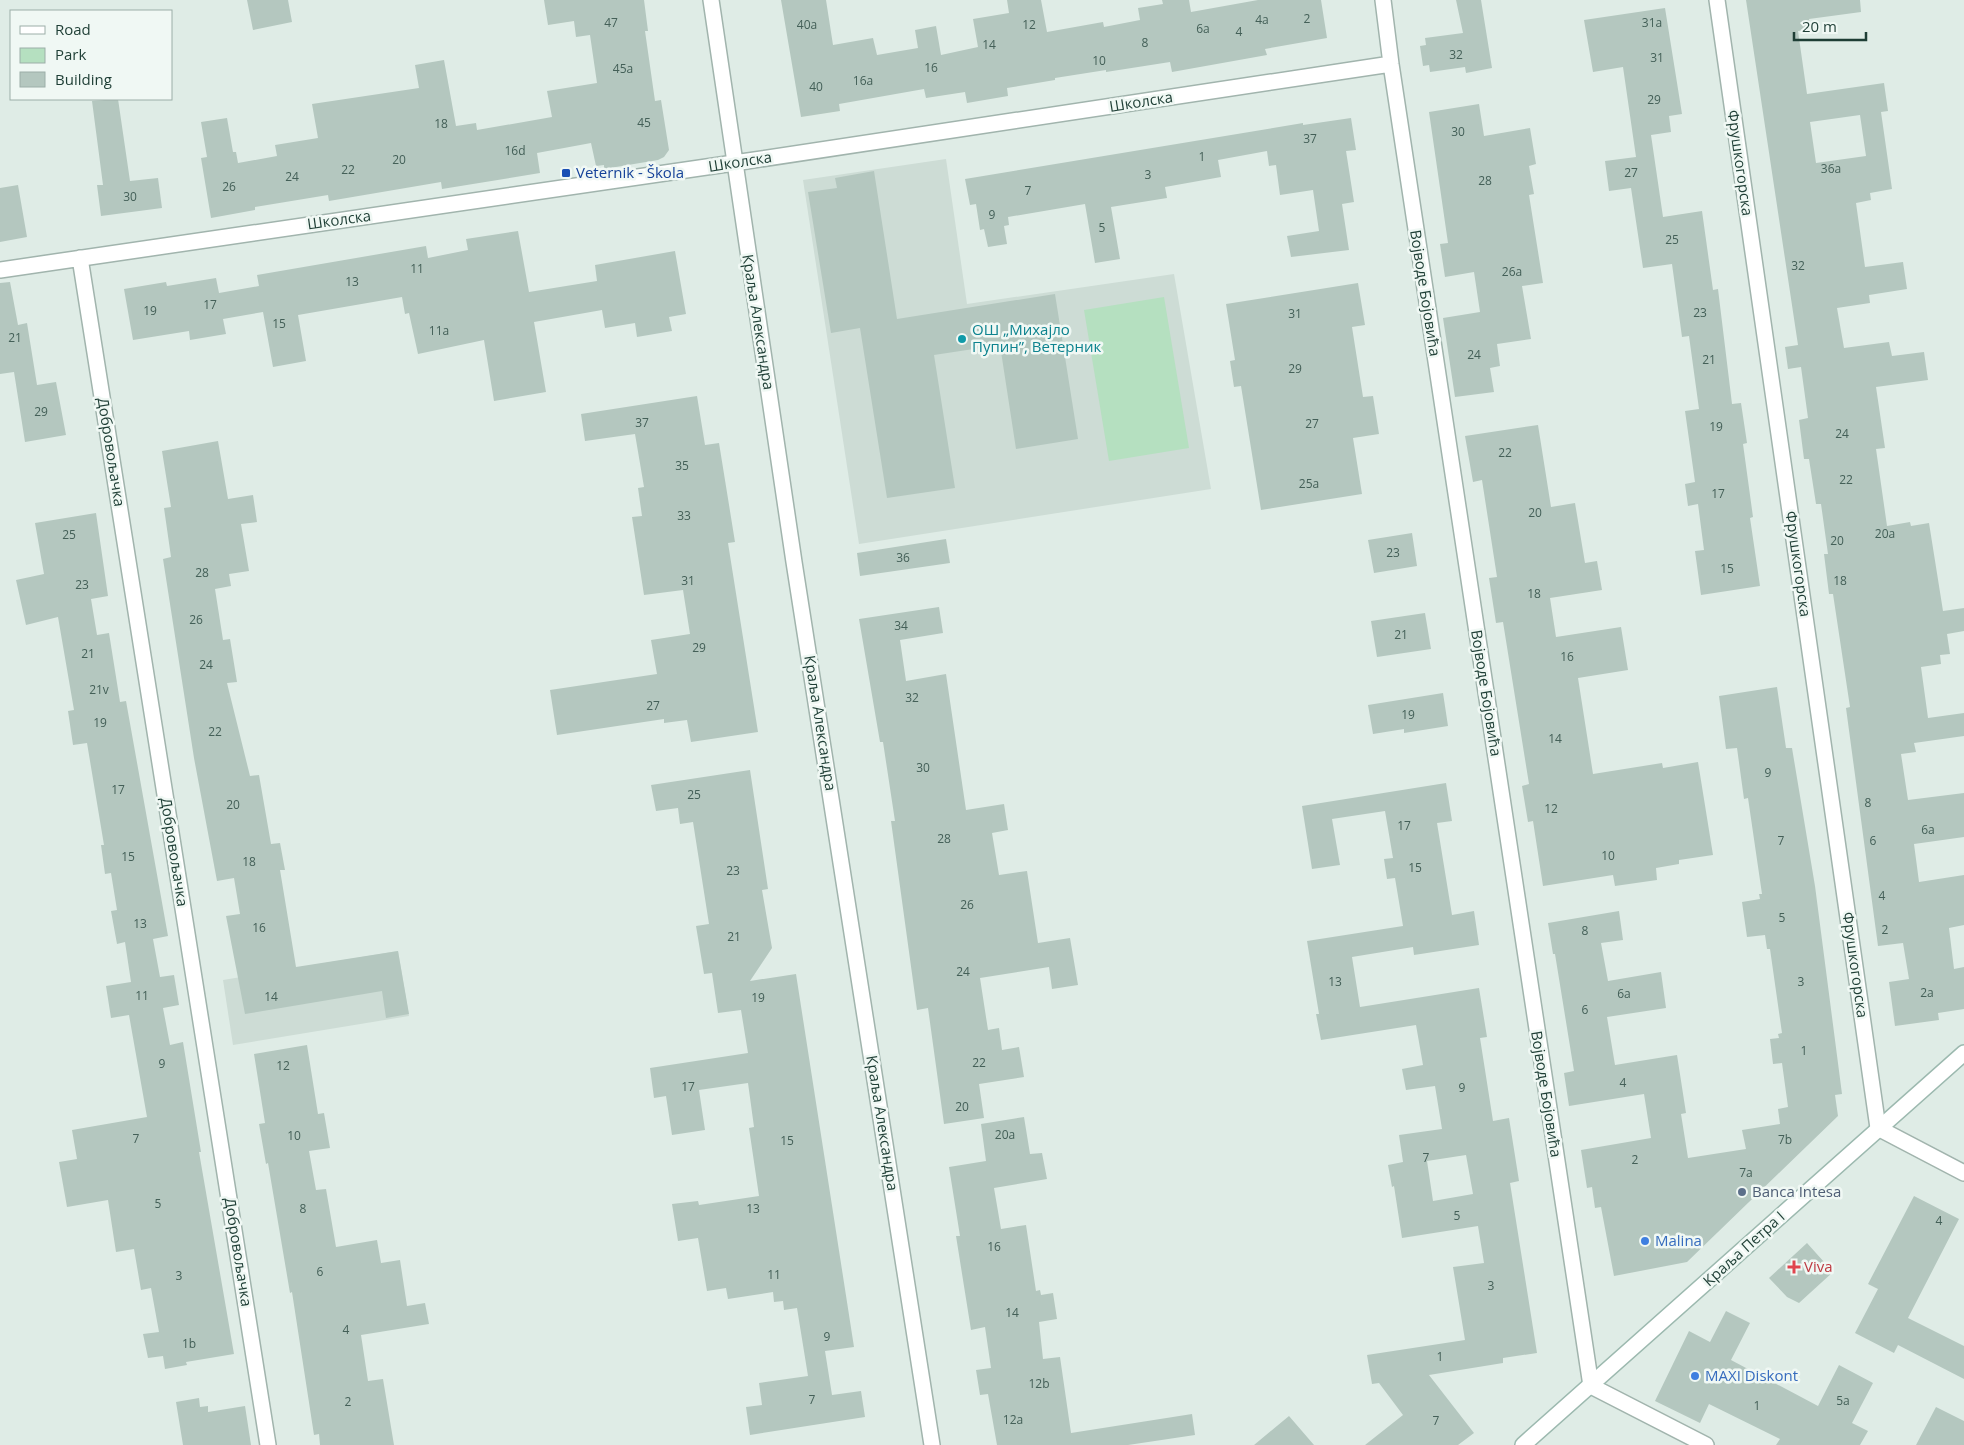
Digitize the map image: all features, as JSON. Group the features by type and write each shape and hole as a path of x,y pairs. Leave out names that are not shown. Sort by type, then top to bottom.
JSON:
{"street":[{"name":"Краља Александра","path":"711,0 734,163 932,1445"},
{"name":"Војводе Бојовића","path":"1383,0 1391,64 1591,1386"},
{"name":"Фрушкогорска","path":"1717,0 1878,1128"},
{"name":"Школска","path":"0,270 734,163 1391,64"},
{"name":"Добровољачка","path":"80,258 268,1445"},
{"name":"Краља Петра I","path":"1523,1445 1964,1053"},
{"path":"1878,1128 1964,1173"},
{"path":"1591,1386 1706,1445"}],"shaded area":[{"path":"946,159 967,304 1174,274 1211,489 859,544 803,180"},
{"path":"398,951 409,1016 233,1045 223,980"}],"green space":[{"path":"1164,297 1189,448 1109,461 1084,310"}],"building":[{"path":"247,0 288,0 292,22 253,30"},
{"path":"544,0 644,0 648,31 645,31 655,101 661,100 669,150 664,157 658,160 604,169 604,165 596,166 591,143 537,153 540,173 442,189 441,182 329,201 328,195 255,207 255,210 211,218 201,158 207,157 201,122 227,118 233,152 236,152 238,163 277,156 275,145 318,138 312,104 419,88 415,65 444,60 456,126 476,123 477,130 552,117 547,91 597,83 590,35 576,37 574,21 548,25"},
{"path":"781,0 826,0 833,45 873,38 877,55 918,48 915,30 936,26 941,55 978,47 973,19 1009,13 1007,0 1041,0 1047,32 1103,22 1104,27 1140,20 1138,8 1163,4 1162,0 1189,0 1191,12 1258,0 1321,0 1327,38 1265,49 1267,55 1172,72 1170,62 1055,78 1055,80 1007,88 1008,96 967,103 965,92 926,98 924,89 839,104 840,111 801,117"},
{"path":"1456,0 1481,0 1492,68 1466,73 1465,67 1430,72 1429,65 1423,66 1420,46 1426,45 1425,38 1463,33"},
{"path":"1746,0 1860,0 1861,12 1809,19 1811,29 1798,31 1807,94 1884,83 1888,111 1881,112 1892,189 1870,193 1871,200 1856,203 1865,267 1903,262 1907,289 1869,295 1870,303 1837,308 1844,348 1889,342 1892,356 1924,352 1928,380 1876,387 1885,448 1876,449 1887,526 1910,522 1911,526 1929,523 1943,611 1964,608 1964,631 1947,634 1950,654 1940,655 1941,664 1921,667 1928,718 1964,713 1964,736 1914,743 1916,752 1901,754 1908,800 1964,793 1964,837 1914,844 1919,882 1964,875 1964,925 1949,928 1954,969 1964,967 1964,1009 1938,1013 1939,1020 1895,1026 1889,982 1909,979 1903,943 1878,946 1846,708 1850,707 1833,594 1829,594 1824,554 1828,554 1821,504 1816,504 1809,459 1804,459 1799,420 1808,418 1801,367 1788,369 1785,347 1798,345","holes":["1860,115 1866,156 1816,163 1810,122"]},
{"path":"1665,8 1682,114 1669,116 1671,132 1651,135 1663,217 1702,211 1713,290 1718,289 1732,404 1741,403 1747,443 1743,444 1753,517 1750,518 1760,586 1701,595 1695,551 1704,550 1698,504 1688,506 1685,484 1695,482 1685,411 1699,409 1689,336 1682,337 1672,264 1643,268 1631,188 1609,191 1605,161 1636,157 1623,67 1593,72 1584,20"},
{"path":"118,100 130,181 158,178 162,208 101,216 97,185 103,185 92,101"},
{"path":"1479,104 1484,136 1530,128 1536,164 1529,166 1534,194 1529,195 1543,283 1522,286 1531,339 1497,344 1500,366 1490,368 1494,392 1455,397 1443,318 1480,312 1474,272 1445,277 1440,244 1448,243 1429,112"},
{"path":"1351,118 1356,150 1346,151 1354,202 1342,204 1349,250 1291,257 1287,236 1319,231 1313,190 1280,195 1276,165 1269,166 1267,151 1218,160 1221,177 1165,187 1167,198 1111,207 1120,259 1095,263 1085,204 1008,217 1009,225 1004,226 1007,244 988,247 984,229 980,230 976,204 970,205 965,179 1303,123 1303,125"},
{"name":"ОШ „Михајло Пупин”, Ветерник","path":"874,171 897,319 1055,294 1078,439 1016,449 1000,345 934,355 955,488 887,498 860,328 831,333 808,192 837,188 835,178"},
{"path":"18,185 27,237 0,242 0,188"},
{"path":"518,231 529,292 597,281 595,265 675,251 686,314 669,317 672,331 637,337 635,323 605,328 602,310 534,322 546,392 494,401 484,340 418,354 409,313 405,314 402,297 298,315 306,361 273,367 263,312 223,319 226,334 190,340 189,331 133,340 124,289 166,282 167,286 216,278 219,293 259,286 257,275 426,246 428,258 468,250 466,239"},
{"path":"10,282 18,325 27,323 37,385 56,382 66,435 25,442 14,372 0,374 0,283"},
{"path":"1358,283 1365,325 1352,327 1363,397 1373,396 1379,434 1353,438 1362,494 1261,510 1241,386 1234,387 1230,361 1235,360 1226,304"},
{"path":"697,396 705,445 719,443 735,542 728,543 758,732 691,742 687,720 664,723 664,719 557,735 550,690 657,674 651,640 690,634 683,590 644,595 632,517 642,516 638,488 644,487 635,434 585,441 581,414"},
{"path":"1538,425 1551,507 1575,503 1585,563 1597,561 1602,590 1550,598 1556,637 1621,627 1628,670 1578,678 1593,774 1662,763 1663,768 1698,762 1713,855 1679,860 1679,864 1656,868 1657,880 1615,886 1613,875 1543,886 1533,821 1528,822 1522,786 1529,784 1503,622 1496,623 1489,578 1497,577 1482,480 1473,482 1465,436"},
{"path":"218,441 228,499 253,495 257,522 241,524 249,571 229,574 231,586 215,589 223,640 230,639 237,682 227,683 250,776 259,775 271,844 280,843 285,870 280,870 296,967 398,951 409,1014 386,1018 382,991 245,1014 226,916 240,914 234,878 217,881 194,758 163,559 171,557 164,508 171,507 162,451"},
{"path":"96,513 108,596 91,599 97,635 109,633 120,702 126,701 168,936 153,939 160,977 174,975 179,1005 163,1008 170,1045 183,1042 201,1152 199,1152 234,1354 186,1362 187,1365 165,1369 163,1356 148,1358 143,1334 159,1332 151,1288 141,1290 134,1249 116,1252 108,1200 67,1207 59,1162 77,1159 72,1130 147,1117 129,1015 111,1018 106,986 131,982 125,942 117,944 111,911 117,910 111,873 105,874 101,845 104,845 87,743 73,745 68,711 74,710 58,617 26,625 16,580 44,574 35,523"},
{"path":"1412,533 1417,566 1374,573 1368,540"},
{"path":"946,539 950,563 860,576 857,553"},
{"path":"939,607 943,633 900,640 906,681 946,674 966,810 1004,804 1008,830 992,833 999,875 1027,871 1038,943 1070,938 1078,985 1052,989 1049,967 980,978 988,1030 999,1028 1002,1050 1019,1047 1024,1077 979,1084 984,1118 944,1124 928,1008 917,1010 891,821 895,821 883,742 880,742 859,619"},
{"path":"1425,613 1431,649 1377,657 1371,621"},
{"path":"1777,687 1786,748 1792,748 1815,886 1842,1094 1835,1095 1838,1116 1687,1262 1614,1276 1601,1207 1595,1208 1592,1187 1587,1188 1581,1150 1651,1138 1644,1094 1569,1106 1564,1073 1574,1071 1555,954 1553,954 1548,923 1619,911 1623,940 1601,943 1608,981 1661,972 1666,1008 1607,1017 1615,1065 1677,1055 1686,1113 1681,1114 1688,1158 1746,1149 1742,1130 1780,1124 1778,1109 1788,1107 1782,1063 1773,1064 1770,1039 1779,1038 1778,1034 1782,1033 1770,949 1767,949 1765,935 1747,937 1742,902 1760,899 1759,894 1762,894 1748,798 1744,799 1737,748 1726,749 1719,696"},
{"path":"1443,693 1448,726 1404,733 1404,729 1373,734 1368,705"},
{"path":"750,770 768,889 762,890 772,948 750,981 796,974 854,1347 825,1351 832,1395 861,1391 865,1417 750,1435 746,1407 762,1405 759,1383 808,1376 797,1308 784,1310 783,1301 774,1302 773,1292 728,1299 726,1288 707,1291 698,1238 678,1241 672,1204 698,1201 699,1205 759,1196 749,1128 754,1127 748,1083 699,1090 705,1130 672,1135 666,1096 654,1098 650,1068 748,1053 741,1010 718,1013 712,973 704,974 696,926 709,924 693,822 680,824 678,808 656,811 651,785"},
{"path":"1446,783 1452,821 1437,823 1452,915 1474,911 1479,945 1414,955 1413,947 1352,957 1360,1007 1479,988 1487,1037 1480,1038 1493,1121 1509,1118 1519,1181 1510,1183 1537,1353 1503,1358 1503,1363 1429,1375 1474,1433 1458,1445 1365,1445 1403,1415 1379,1383 1372,1384 1367,1355 1465,1340 1453,1267 1484,1263 1478,1226 1402,1238 1394,1186 1392,1187 1388,1165 1403,1162 1399,1135 1442,1129 1435,1086 1406,1090 1402,1069 1423,1065 1416,1025 1321,1040 1316,1014 1319,1014 1307,941 1403,926 1395,878 1387,879 1384,859 1393,858 1385,811 1332,819 1340,865 1312,869 1302,806","holes":["1466,1155 1473,1194 1433,1201 1427,1161"]},
{"path":"307,1045 318,1114 324,1113 330,1148 309,1151 316,1190 326,1189 336,1247 377,1240 381,1263 400,1260 407,1306 425,1303 429,1324 361,1335 368,1381 383,1379 394,1445 320,1445 319,1434 314,1435 292,1292 290,1293 268,1163 266,1164 259,1124 265,1123 254,1054"},
{"path":"1024,1117 1030,1154 1042,1153 1047,1179 994,1188 1001,1229 1026,1225 1036,1291 1040,1290 1041,1295 1053,1293 1057,1319 1039,1322 1043,1359 1060,1357 1071,1433 1192,1414 1195,1435 1128,1445 997,1445 988,1394 980,1395 976,1370 991,1368 985,1327 971,1330 956,1236 960,1236 949,1167 986,1161 981,1124"},
{"path":"1914,1196 1959,1219 1908,1318 1964,1346 1964,1379 1898,1345 1894,1353 1855,1333 1878,1289 1868,1284"},
{"path":"1807,1243 1833,1272 1799,1303 1787,1297 1769,1278"},
{"path":"1726,1311 1750,1323 1731,1360 1818,1406 1839,1365 1873,1383 1852,1423 1868,1431 1860,1445 1776,1445 1780,1439 1709,1404 1700,1423 1655,1401 1689,1331 1710,1342"},
{"path":"199,1398 200,1407 208,1406 208,1412 245,1406 251,1445 183,1445 176,1402"},
{"path":"1936,1407 1964,1421 1964,1445 1916,1445"},
{"path":"1289,1416 1314,1445 1254,1445"}],"place":[{"name":"Veternik - Škola","path":"566,173"},
{"name":"ОШ „Михајло Пупин”, Ветерник","path":"962,339"},
{"name":"Banca Intesa","path":"1742,1192"},
{"name":"Malina","path":"1645,1241"},
{"name":"Viva","path":"1794,1267"},
{"name":"MAXI Diskont","path":"1695,1376"}]}
